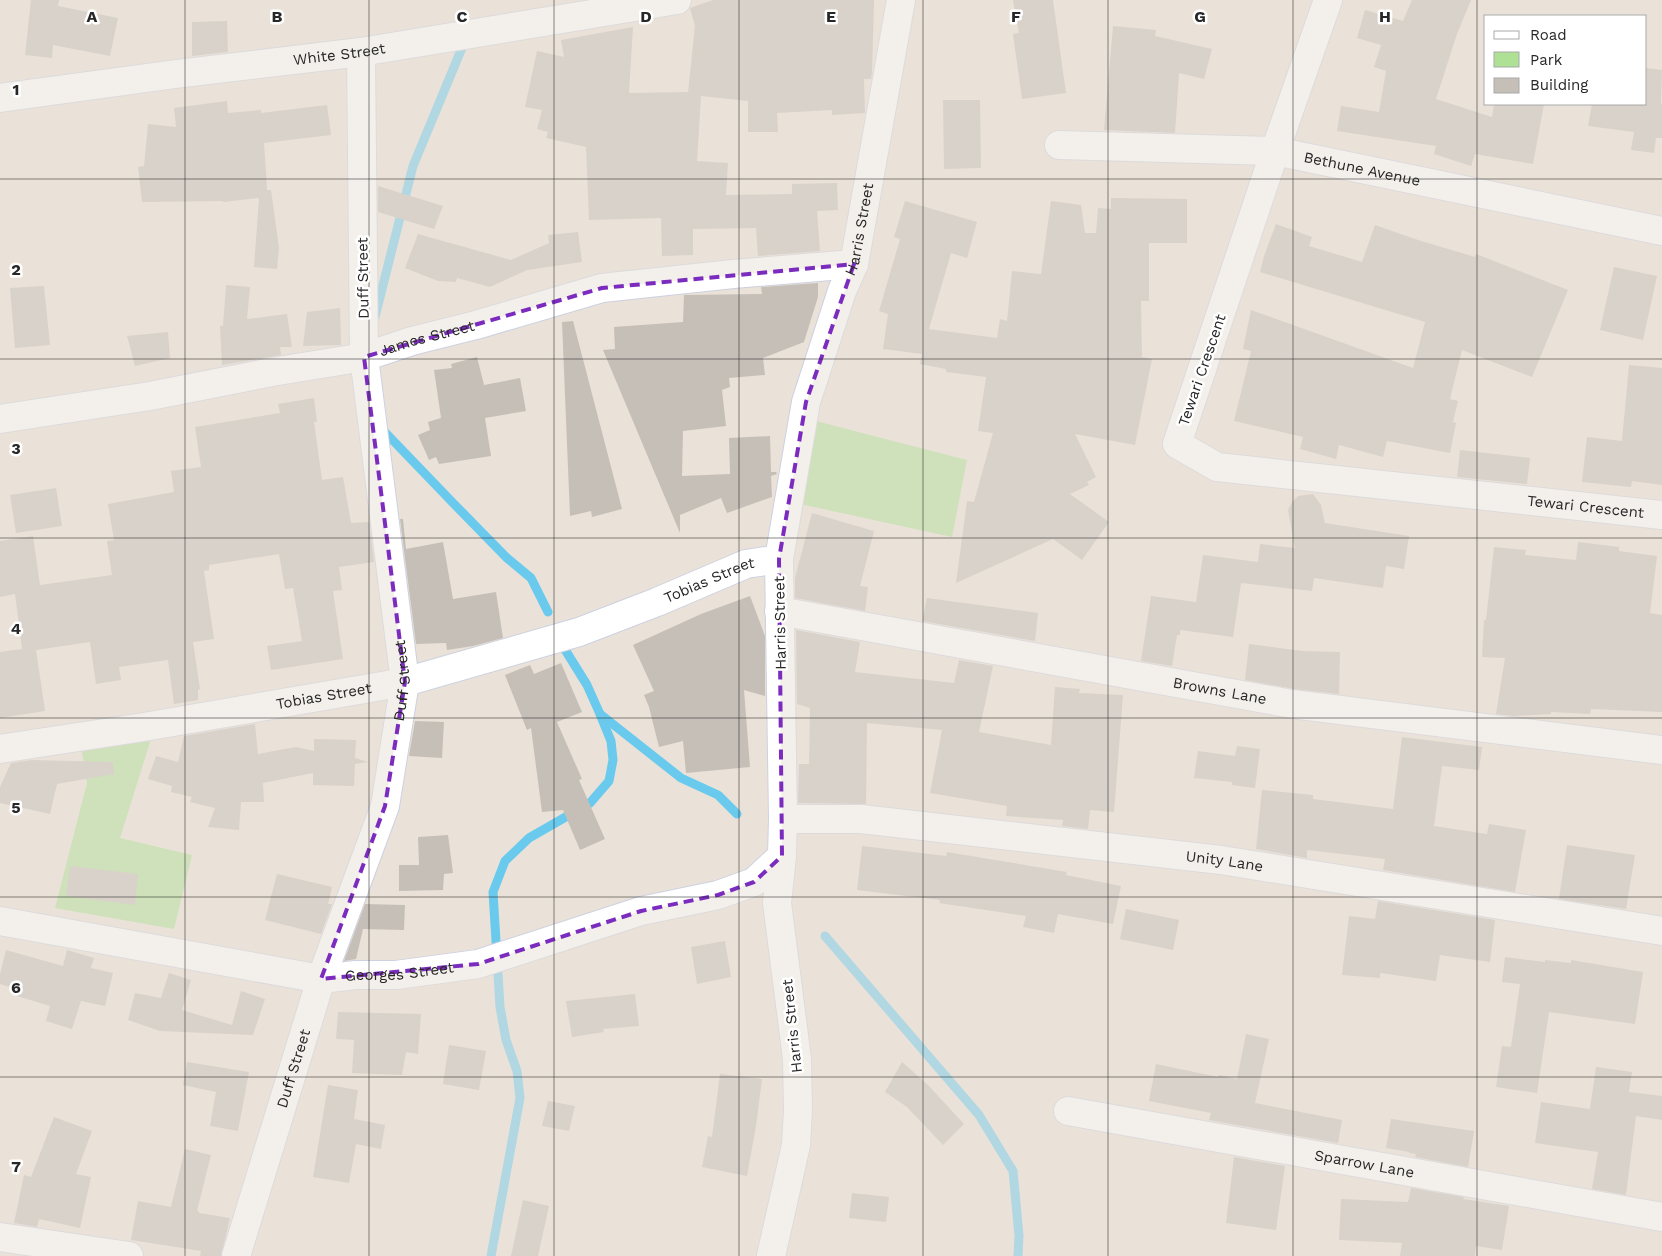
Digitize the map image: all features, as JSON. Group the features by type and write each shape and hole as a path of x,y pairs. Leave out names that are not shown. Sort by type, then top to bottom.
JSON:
{"street":[{"name":"White Street","path":"0,98 185,72 361,52 677,0"},
{"name":"Harris Street","path":"771,1256 796,1145 798,1110 797,1059 777,903 782,856 783,819 779,559 806,402 842,291 854,264 902,0"},
{"name":"Tewari Crescent","path":"1328,0 1275,151 1177,444 1217,468 1662,515"},
{"name":"Duff Street","path":"236,1256 321,979 385,806 405,682 364,357 361,52"},
{"name":"Bethune Avenue","path":"1059,146 1275,151 1662,231"},
{"name":"James Street","path":"0,419 150,396 272,372 364,357 412,341 476,325 602,288 733,274 854,264"},
{"name":"Tobias Street","path":"0,749 144,727 405,682 579,632 657,602 746,564 779,559"},
{"name":"Browns Lane","path":"779,611 1292,704 1662,750"},
{"name":"Unity Lane","path":"783,819 861,819 1220,860 1662,931"},
{"name":"Georges Street","path":"0,921 321,979 356,975 396,975 478,964 640,911 718,895 754,882 782,856"},
{"name":"Sparrow Lane","path":"1068,1111 1662,1217"},
{"path":"0,1237 129,1256"}],"highlighted area":[{"path":"854,264 806,402 779,559 782,856 754,882 718,895 641,911 478,964 321,979 385,806 405,682 364,357 602,288"}],"green space":[{"path":"808,419 967,460 952,537 791,502"},
{"path":"155,726 120,838 192,855 174,929 55,908 87,783 80,740"}],"building":[{"path":"31,0 59,0 58,6 118,18 110,56 53,45 52,58 25,55"},
{"path":"713,0 874,0 872,72 871,79 864,79 865,113 832,115 832,110 777,113 778,132 748,132 748,101 701,96 697,161 728,163 726,195 792,194 792,184 837,183 838,210 817,211 820,251 758,256 756,228 693,229 693,255 662,256 661,218 589,220 586,147 546,138 548,132 537,129 542,110 525,107 537,51 564,57 561,40 633,27 629,93 688,92 695,26 690,8"},
{"path":"1013,0 1053,0 1066,93 1022,99 1013,34 1019,33"},
{"path":"1412,0 1471,0 1457,34 1436,99 1492,117 1494,105 1544,105 1533,164 1475,154 1471,166 1434,154 1436,146 1337,131 1341,106 1379,112 1386,71 1374,67 1381,45 1357,38 1365,10 1403,21"},
{"path":"227,21 228,52 192,56 192,22"},
{"path":"1113,26 1156,30 1155,36 1212,49 1204,79 1179,73 1175,133 1104,130"},
{"path":"1647,68 1662,70 1662,138 1656,138 1654,153 1631,150 1634,132 1588,126 1592,105 1647,105"},
{"path":"943,100 980,100 981,168 944,169"},
{"path":"227,101 228,113 261,110 261,113 327,105 331,135 264,143 267,190 271,190 279,248 277,269 254,267 259,198 223,202 142,202 138,167 144,166 148,124 176,127 174,108"},
{"path":"378,186 443,206 434,229 378,212"},
{"path":"1111,198 1187,199 1187,243 1149,243 1149,301 1141,301 1142,357 1152,359 1135,445 1075,434 1096,477 1087,482 1089,485 1070,494 1109,522 1082,560 1053,539 956,583 967,501 974,502 993,433 978,431 986,377 946,372 946,369 920,364 922,354 883,349 888,314 879,311 900,239 894,237 905,201 977,222 967,258 951,253 929,329 997,338 1000,319 1007,321 1012,271 1041,274 1051,201 1081,205 1085,233 1096,233 1098,208 1111,209"},
{"path":"1276,224 1312,237 1309,246 1362,262 1375,225 1475,257 1476,254 1568,290 1532,377 1462,350 1450,399 1458,401 1453,422 1456,423 1450,453 1387,441 1383,457 1339,445 1336,459 1300,449 1303,437 1234,421 1251,351 1243,349 1251,310 1413,368 1425,322 1260,272"},
{"path":"578,232 582,262 527,270 490,287 457,278 456,282 438,281 405,268 418,234 511,260 549,243 548,235"},
{"path":"1614,267 1657,276 1643,340 1600,330"},
{"path":"818,283 818,297 804,342 763,358 765,375 729,378 730,387 722,390 726,426 683,431 682,476 730,474 729,438 770,436 771,472 776,472 777,474 771,476 772,497 727,513 721,498 680,515 680,533 603,350 615,349 614,327 683,322 684,295 762,294 761,287"},
{"path":"226,285 250,287 247,319 287,314 292,347 280,347 281,355 222,365 220,326 223,326"},
{"path":"44,286 50,345 15,348 10,288"},
{"path":"340,308 341,345 303,346 307,312"},
{"path":"573,321 622,509 592,517 591,511 570,516 562,322"},
{"path":"168,332 170,358 135,366 127,336"},
{"path":"477,357 484,385 520,378 526,411 485,418 491,456 439,464 436,457 429,460 418,435 430,430 428,422 441,418 434,370 452,368 451,364"},
{"path":"1629,365 1662,368 1662,485 1632,481 1631,487 1582,482 1587,437 1622,441"},
{"path":"314,398 317,422 314,422 322,480 343,477 351,523 369,522 374,562 339,567 342,590 333,591 343,659 271,670 267,646 302,641 293,588 285,589 279,554 209,565 209,570 204,571 214,639 193,642 200,689 198,690 198,700 174,704 168,660 119,667 121,680 96,684 90,642 36,650 45,711 0,718 0,652 22,649 15,594 0,597 0,541 33,536 40,585 112,575 107,541 114,540 108,504 174,492 171,471 201,467 195,427 280,413 278,404"},
{"path":"1460,450 1530,458 1527,484 1457,477"},
{"path":"56,488 62,526 16,533 10,495"},
{"path":"1313,494 1321,505 1325,523 1409,536 1404,569 1386,566 1383,588 1314,578 1312,591 1241,583 1233,637 1180,630 1180,635 1177,635 1172,666 1141,661 1151,596 1196,602 1203,555 1258,562 1260,544 1295,548 1288,510 1298,496"},
{"path":"812,513 874,531 860,586 868,587 865,611 795,598 795,578"},
{"path":"400,519 403,519 406,549 443,542 453,599 496,592 503,638 473,646 447,650 446,643 416,644"},
{"path":"1578,542 1619,547 1619,551 1657,556 1650,613 1662,615 1662,712 1591,709 1590,714 1551,712 1551,714 1514,716 1496,714 1505,658 1482,657 1484,620 1486,620 1494,547 1526,550 1525,555 1576,560"},
{"path":"750,596 765,636 765,696 744,690 750,767 686,773 683,741 659,747 644,695 654,691 633,645 701,614"},
{"path":"927,598 1038,613 1035,641 922,621"},
{"path":"796,630 860,642 855,672 954,683 959,660 993,666 979,732 1051,745 1055,687 1080,689 1079,693 1123,695 1114,812 1090,810 1088,829 1062,826 1063,820 1006,816 1007,806 930,793 942,730 867,723 866,804 798,803 799,764 809,764 810,708 797,704"},
{"path":"1249,644 1302,651 1340,652 1339,694 1294,689 1245,680"},
{"path":"561,663 582,712 557,722 582,779 579,780 605,839 580,850 563,810 542,812 531,728 527,730 505,675 530,665 534,674"},
{"path":"415,721 444,722 442,758 409,756"},
{"path":"255,724 258,754 296,747 314,751 314,739 356,740 355,758 368,762 355,764 354,786 313,785 313,773 263,783 264,802 241,802 239,830 208,827 215,808 190,802 192,797 171,792 172,786 148,779 156,756 178,762 184,736"},
{"path":"1402,737 1482,747 1479,770 1442,766 1434,826 1487,834 1489,824 1526,830 1515,892 1383,870 1385,859 1307,850 1307,858 1256,849 1262,790 1313,795 1313,799 1393,809"},
{"path":"1237,746 1260,749 1255,788 1232,785 1232,782 1194,778 1198,751 1235,756"},
{"path":"32,760 113,762 114,774 57,784 50,814 0,803 0,787 11,763"},
{"path":"448,835 453,873 444,874 443,890 399,891 399,865 419,865 418,837"},
{"path":"1567,845 1635,855 1626,909 1559,899"},
{"path":"862,846 946,856 947,852 1067,872 1066,875 1121,886 1113,924 1058,914 1054,933 1023,927 1026,916 939,903 940,900 857,890"},
{"path":"70,866 138,874 135,905 66,896"},
{"path":"277,874 332,887 328,904 332,904 321,934 265,920"},
{"path":"1378,901 1495,920 1490,962 1440,955 1436,981 1380,973 1380,978 1342,975 1349,916 1375,919"},
{"path":"365,904 405,905 404,930 363,929 356,959 344,961"},
{"path":"1126,909 1179,920 1173,950 1120,939"},
{"path":"725,941 731,977 697,984 691,947"},
{"path":"6,950 63,966 67,950 94,958 91,968 113,973 105,1006 81,1001 72,1029 46,1021 50,1006 17,996 19,990 0,984 0,974"},
{"path":"1505,957 1545,962 1545,960 1571,963 1571,960 1643,972 1635,1024 1549,1012 1537,1093 1496,1087 1502,1046 1511,1047 1520,984 1502,982"},
{"path":"169,973 191,980 182,1010 232,1025 241,991 265,999 253,1035 160,1031 128,1020 135,993 161,998"},
{"path":"635,994 639,1026 603,1029 604,1032 572,1037 566,1001"},
{"path":"338,1012 421,1014 418,1054 406,1052 402,1075 352,1073 354,1040 336,1039"},
{"path":"1246,1034 1269,1039 1255,1103 1342,1120 1338,1143 1209,1120 1211,1113 1149,1101 1156,1064 1237,1079"},
{"path":"449,1045 486,1051 479,1090 443,1084"},
{"path":"187,1062 249,1072 238,1131 210,1126 216,1092 183,1085"},
{"path":"902,1062 928,1085 964,1124 943,1145 907,1107 885,1092"},
{"path":"1596,1067 1632,1072 1629,1092 1662,1096 1662,1120 1636,1116 1626,1195 1592,1189 1598,1152 1535,1143 1541,1102 1590,1109"},
{"path":"720,1074 762,1079 747,1176 702,1167 708,1136 712,1137"},
{"path":"328,1085 358,1090 354,1119 385,1125 381,1149 356,1144 349,1183 313,1177"},
{"path":"548,1101 575,1106 569,1131 542,1126"},
{"path":"54,1117 92,1131 76,1174 91,1177 80,1228 39,1219 37,1227 14,1223 24,1175 31,1177"},
{"path":"1391,1119 1474,1131 1468,1167 1415,1157 1416,1154 1386,1148"},
{"path":"185,1149 211,1155 197,1211 199,1213 230,1218 221,1256 200,1256 201,1251 131,1240 138,1201 171,1207"},
{"path":"1234,1157 1285,1166 1276,1230 1226,1223"},
{"path":"1411,1188 1509,1206 1502,1250 1476,1246 1475,1256 1400,1256 1402,1243 1339,1240 1341,1199 1408,1202"},
{"path":"852,1193 889,1197 886,1222 849,1218"},
{"path":"523,1200 549,1206 538,1256 511,1256"}],"waterway":[{"path":"375,317 413,166 464,43"},
{"path":"380,426 507,558 531,578 548,612"},
{"path":"564,648 587,685 600,714 681,778 718,795 737,814"},
{"path":"491,1256 520,1098 517,1071 506,1040 500,1007 493,892 505,861 529,838 590,803 609,781 613,760 611,741 600,714"},
{"path":"825,936 979,1115 1013,1171 1019,1236 1018,1256"}]}
